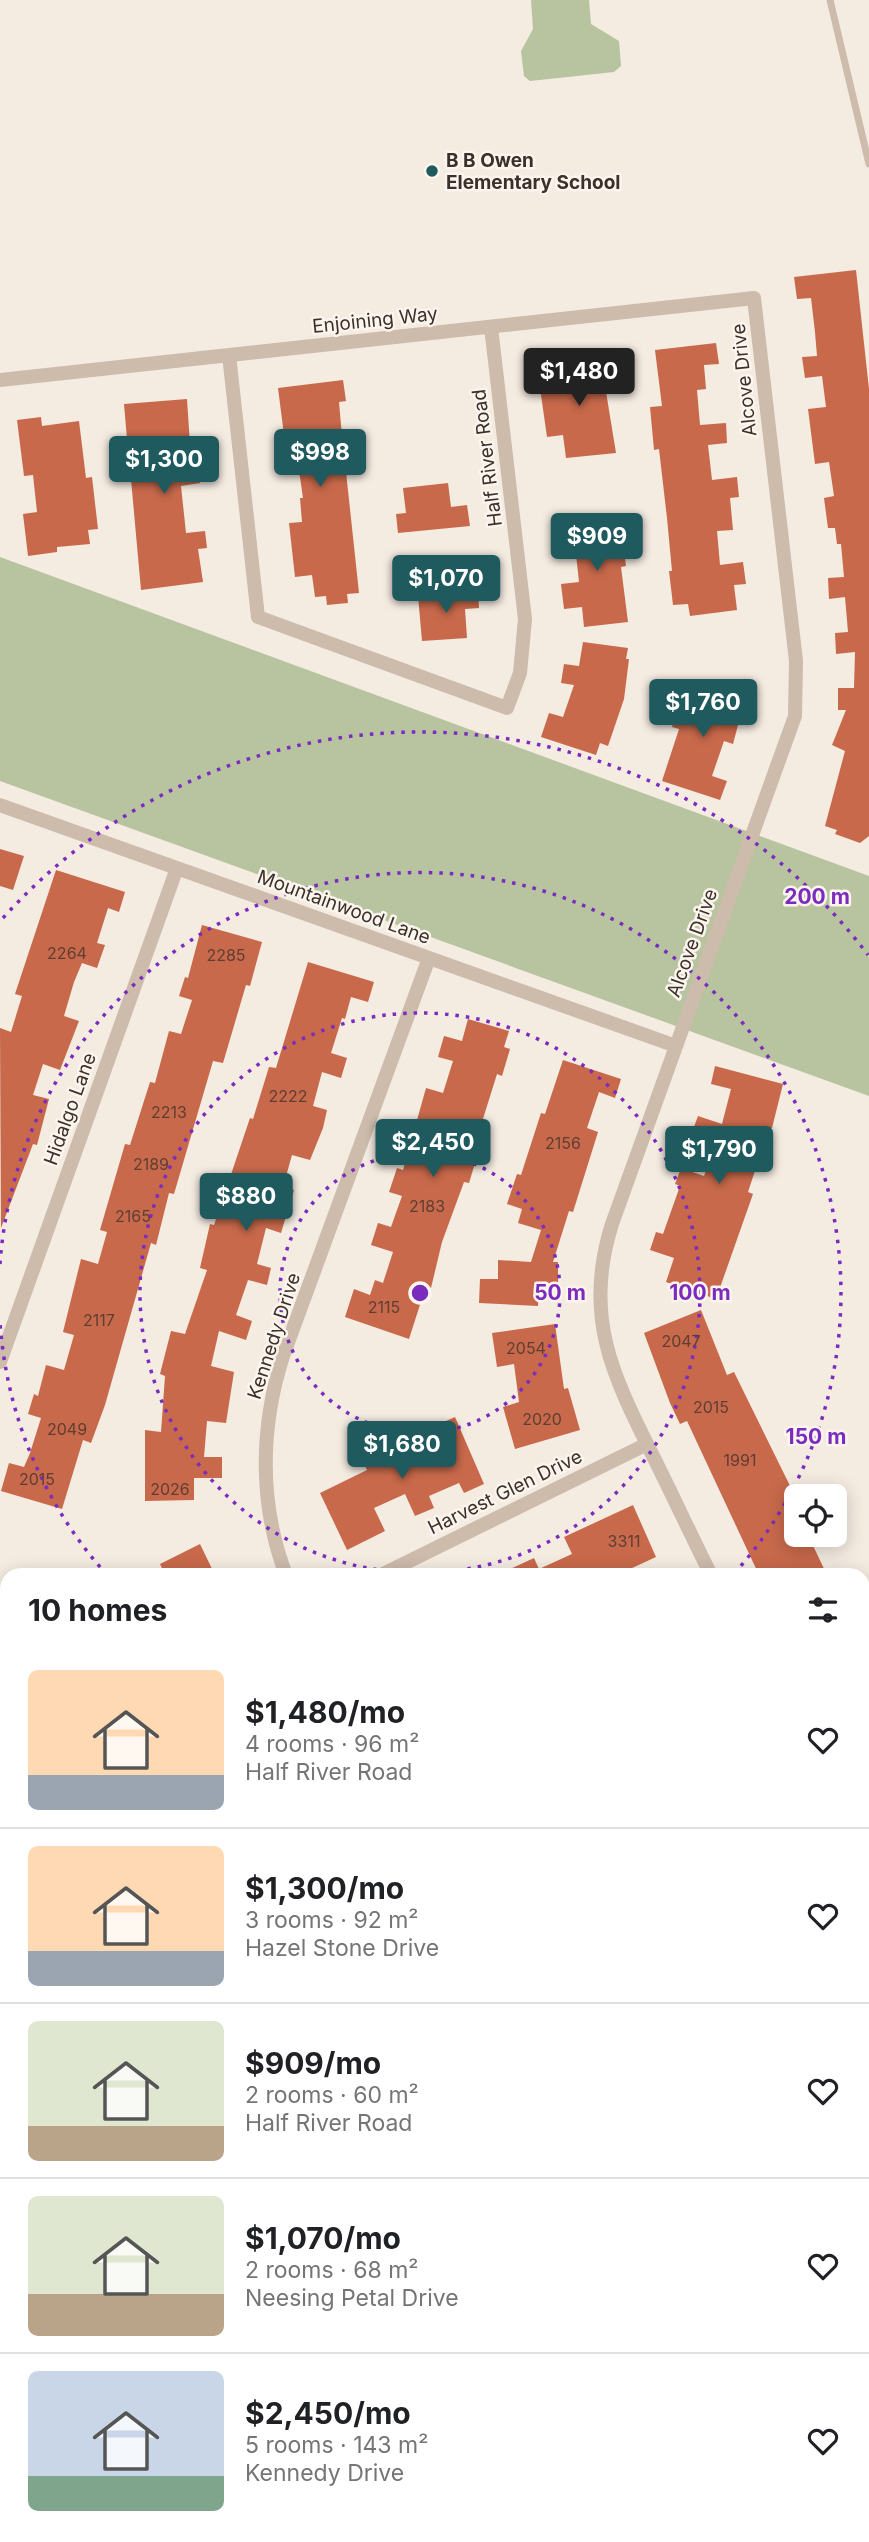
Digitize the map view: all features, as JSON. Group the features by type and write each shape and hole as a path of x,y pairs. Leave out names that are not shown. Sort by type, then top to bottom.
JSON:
{"street":[{"name":"Enjoining Way","path":"0,380 754,298"},
{"name":"Alcove Drive","path":"708,1568 608,1358 601,1328 600,1286 608,1238 795,716 796,661 754,298"},
{"name":"Half River Road","path":"229,355 258,617 508,708 520,673 525,619 491,327"},
{"name":"Mountainwood Lane","path":"0,805 676,1046"},
{"name":"Hidalgo Lane","path":"0,1362 177,868"},
{"name":"Kennedy Drive","path":"284,1568 272,1531 266,1489 265,1447 272,1397 283,1356 429,958"},
{"name":"Harvest Glen Drive","path":"395,1568 647,1444"}],"lane":[{"path":"830,0 869,164"}],"green space":[{"path":"531,0 589,0 591,24 619,41 621,66 614,72 530,81 524,76 521,51 533,29"},
{"path":"0,557 869,876 869,1096 0,781"}],"building":[{"path":"856,270 869,389 869,836 860,843 835,834 837,830 825,826 845,751 832,745 846,710 838,710 838,688 854,688 855,652 836,654 835,633 848,632 845,597 829,599 828,578 844,577 841,544 837,544 835,528 828,528 824,498 834,496 829,462 815,464 808,409 826,407 822,376 805,378 802,357 817,356 815,332 811,298 797,299 794,277"},
{"path":"716,343 719,364 704,365 706,389 697,390 700,425 726,423 727,443 708,445 712,480 737,477 739,497 730,498 733,530 717,531 720,565 743,562 746,584 734,585 737,610 690,616 688,604 673,605 659,449 654,450 650,407 662,406 655,350"},
{"path":"600,355 616,453 566,458 563,435 547,437 540,388 556,385 553,361"},
{"path":"343,380 346,401 339,402 359,593 347,594 348,603 327,605 326,596 315,597 312,575 295,577 289,523 302,522 300,498 303,498 298,463 283,465 281,444 285,443 278,388"},
{"path":"187,399 191,460 197,460 200,483 181,486 186,533 205,531 207,548 198,549 203,582 141,590 130,468 153,465 150,437 127,439 124,404"},
{"path":"41,417 42,426 79,421 86,478 92,477 98,529 88,530 90,544 57,547 57,552 28,556 23,514 37,512 33,475 24,476 17,420"},
{"path":"448,483 451,507 467,505 470,526 398,533 396,514 406,513 403,488"},
{"path":"620,520 626,566 621,567 628,622 584,627 582,607 564,609 561,584 579,582 575,545 559,547 557,528"},
{"path":"478,591 479,608 465,609 467,638 422,641 418,596"},
{"path":"583,642 628,648 624,699 608,746 600,743 596,755 541,737 549,713 563,717 574,685 561,683 564,664 579,666"},
{"path":"703,683 746,695 733,744 724,741 712,776 727,781 720,800 662,781 679,729 672,727 682,692 699,697"},
{"path":"0,849 24,856 13,890 0,886"},
{"path":"56,870 125,892 119,912 108,908 97,943 105,945 97,968 82,963 74,982 64,1016 79,1021 60,1070 43,1064 33,1095 49,1099 37,1145 33,1144 1,1228 0,1028 11,1032 22,996 15,994"},
{"path":"202,925 262,942 223,1063 213,1061 174,1194 169,1193 156,1245 151,1243 105,1405 91,1443 83,1440 62,1509 1,1491 9,1463 24,1467 30,1453 41,1418 28,1414 34,1394 38,1396 46,1365 64,1370 74,1335 63,1332 81,1259 98,1264 107,1232 100,1230 125,1144 130,1145 150,1082 155,1083 169,1031 181,1034 192,1000 179,996 185,977 188,978"},
{"path":"308,962 374,982 368,1002 351,997 345,1019 342,1018 331,1053 347,1058 341,1078 322,1072 313,1106 327,1110 310,1160 292,1155 283,1187 294,1190 281,1233 266,1228 257,1264 271,1268 267,1285 248,1280 236,1315 252,1321 246,1340 219,1331 211,1366 234,1372 226,1423 207,1421 204,1457 222,1457 222,1478 194,1478 194,1500 145,1501 145,1430 161,1432 165,1376 160,1374 171,1331 185,1334 207,1270 200,1268 210,1224 214,1225 269,1067 276,1068"},
{"path":"468,1019 509,1031 504,1047 510,1049 502,1076 497,1074 477,1138 482,1140 469,1183 464,1182 442,1242 431,1288 426,1286 409,1339 345,1317 354,1289 370,1295 375,1280 383,1283 393,1252 371,1245 378,1223 391,1227 402,1196 389,1192 397,1168 403,1170 426,1088 443,1093 453,1061 438,1057 444,1036 462,1041"},
{"path":"563,1060 621,1079 615,1098 599,1092 587,1128 598,1132 573,1212 569,1211 553,1262 558,1262 558,1283 539,1283 538,1306 479,1303 480,1279 498,1279 498,1260 531,1262 541,1230 518,1223 522,1209 507,1204 517,1174 521,1175 541,1113 545,1114"},
{"path":"715,1066 783,1084 772,1128 769,1128 748,1192 753,1194 716,1299 666,1282 674,1258 650,1250 656,1232 663,1234 680,1186 675,1184 681,1168 704,1176 715,1143 691,1135 698,1116 722,1124 731,1089 711,1084"},
{"path":"701,1310 727,1375 734,1372 789,1484 784,1484 784,1547 814,1547 824,1568 756,1568 687,1421 680,1424 644,1333"},
{"path":"555,1324 564,1389 568,1388 580,1430 515,1449 503,1407 519,1402 514,1364 497,1367 492,1333"},
{"path":"455,1417 484,1484 464,1493 459,1483 429,1496 434,1508 415,1516 405,1494 374,1508 385,1531 347,1550 320,1493 367,1470 364,1464 417,1441 414,1435"},
{"path":"633,1505 656,1557 632,1568 541,1568 572,1554 564,1537"},
{"path":"200,1544 212,1568 162,1568 160,1564"},
{"path":"534,1558 539,1568 512,1568"}],"place":[{"name":"B B Owen Elementary School","path":"432,171"}]}
